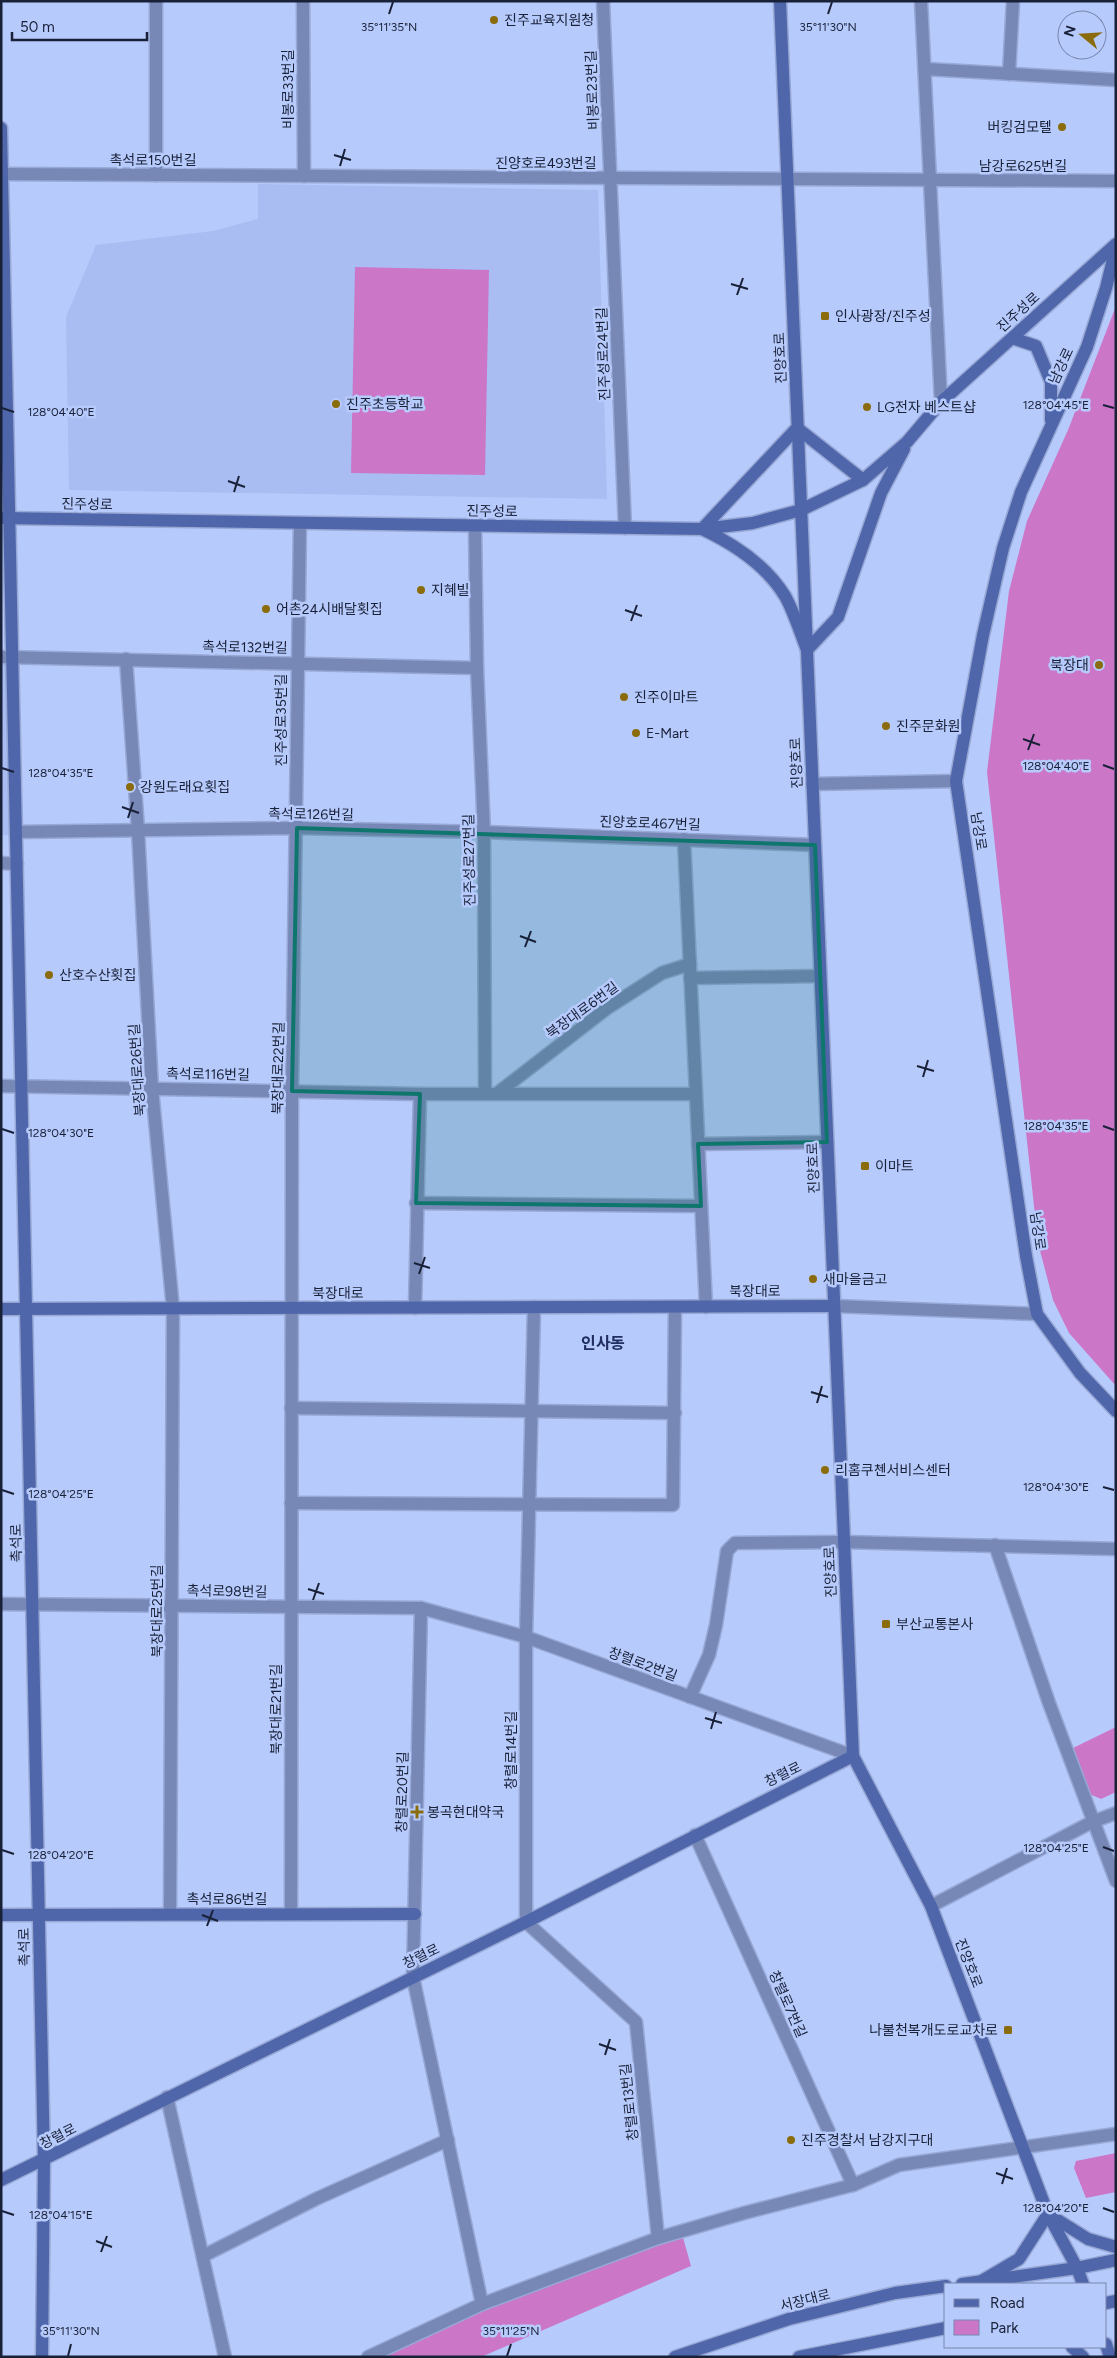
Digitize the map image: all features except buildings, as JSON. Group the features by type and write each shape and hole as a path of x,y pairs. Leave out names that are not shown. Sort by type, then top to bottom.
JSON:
{"street":[{"path":"156,1 156,175"},
{"name":"비봉로33번길","path":"303,1 304,176"},
{"name":"비봉로23번길","path":"603,1 610,178"},
{"name":"진양호로","path":"780,1 853,1756 931,1906 1048,2214 1077,2268 1083,2283"},
{"path":"921,1 941,402"},
{"path":"1009,74 1013,1"},
{"path":"925,69 1116,80"},
{"name":"촉석로","path":"1,128 7,656 17,864 44,2160 42,2357"},
{"name":"촉석로150번길","path":"2,174 304,176"},
{"name":"진양호로493번길","path":"304,176 787,180"},
{"name":"진주성로24번길","path":"610,178 625,528"},
{"name":"남강로625번길","path":"787,180 1116,181"},
{"name":"진주성로","path":"6,518 702,529 753,524 801,510 863,480 907,442 941,402 1116,246"},
{"name":"남강로","path":"1116,246 1106,288 1087,347 1021,492 1002,548 956,781 1026,1256 1037,1314 1080,1373 1116,1411"},
{"path":"1012,338 1036,346 1051,382 1052,424"},
{"path":"863,480 798,428 702,529 732,543 764,571 785,596 807,650 838,617 881,493 907,442"},
{"name":"진주성로35번길","path":"297,828 296,664 300,523"},
{"name":"진주성로27번길","path":"475,526 477,668 484,832 485,1093"},
{"name":"촉석로132번길","path":"7,656 477,668"},
{"path":"126,659 138,830"},
{"path":"812,784 956,781"},
{"name":"촉석로126번길","path":"16,832 297,828 484,832"},
{"name":"북장대로22번길","path":"291,1308 292,1091 297,828"},
{"name":"북장대로26번길","path":"138,830 152,1088 173,1309"},
{"name":"진양호로467번길","path":"484,832 815,845"},
{"path":"684,839 706,1307"},
{"path":"1,863 17,864"},
{"name":"북장대로6번길","path":"499,1092 606,1009 662,972 690,964"},
{"path":"690,978 820,976"},
{"name":"촉석로116번길","path":"1,1086 420,1094 485,1093"},
{"path":"485,1093 696,1094"},
{"path":"415,1308 420,1094"},
{"path":"698,1144 827,1142"},
{"path":"416,1203 701,1206"},
{"path":"834,1306 1037,1314"},
{"name":"북장대로","path":"1,1309 834,1306"},
{"name":"창렬로14번길","path":"526,1922 526,1638 534,1307"},
{"path":"291,1503 673,1505 676,1413 675,1307"},
{"name":"북장대로21번길","path":"291,1308 291,1914"},
{"name":"북장대로25번길","path":"170,1914 173,1309"},
{"path":"292,1408 676,1413"},
{"path":"690,1697 709,1655 727,1551 735,1543 844,1542 1116,1549"},
{"path":"995,1546 1049,1703 1092,1822 1116,1881"},
{"name":"촉석로98번길","path":"1,1604 421,1608"},
{"name":"창렬로2번길","path":"421,1608 526,1638 853,1756"},
{"name":"창렬로20번길","path":"421,1608 413,1977 482,2304"},
{"name":"창렬로","path":"1,2180 526,1922 853,1756"},
{"path":"931,1906 1092,1822 1116,1813"},
{"name":"창렬로7번길","path":"695,1835 853,2185"},
{"name":"촉석로86번길","path":"1,1914 415,1914"},
{"name":"창렬로13번길","path":"526,1922 636,2022 658,2238"},
{"path":"167,2098 225,2357"},
{"path":"368,2357 482,2304 658,2238 744,2213 853,2185 899,2165 1116,2134"},
{"path":"203,2256 318,2198 448,2140"},
{"path":"980,2282 1019,2259 1048,2214 1088,2239 1116,2247"},
{"path":"971,2283 1077,2268 1116,2260"},
{"name":"서장대로","path":"675,2357 789,2319 895,2293 944,2286"},
{"path":"799,2357 944,2328"},
{"path":"1073,2348 1083,2357"}],"highlighted area":[{"path":"297,828 815,845 827,1142 698,1144 701,1206 416,1203 420,1094 292,1091"}],"shaded area":[{"name":"진주초등학교","path":"258,184 598,190 607,499 69,490 66,317 96,245 213,231 258,219"},
{"path":"1,653 7,659 11,835 1,835"}],"green space":[{"path":"355,267 489,270 485,475 351,473"},
{"path":"1116,306 1116,1386 1069,1333 1053,1300 1038,1243 987,772 1009,591 1027,521 1068,430"},
{"path":"1116,1727 1116,1792 1101,1799 1087,1793 1071,1749"},
{"path":"1116,2153 1116,2192 1086,2198 1074,2168 1076,2161"},
{"path":"680,2227 691,2266 481,2357 370,2357"}],"place":[{"name":"진주교육지원청","path":"494,20"},
{"name":"버킹검모텔","path":"1062,127"},
{"name":"인사광장/진주성","path":"825,316"},
{"name":"진주초등학교","path":"336,404"},
{"name":"LG전자 베스트샵","path":"867,407"},
{"name":"지혜빌","path":"421,590"},
{"name":"어촌24시배달횟집","path":"266,609"},
{"name":"북장대","path":"1099,665"},
{"name":"진주이마트","path":"624,697"},
{"name":"진주문화원","path":"886,726"},
{"name":"E-Mart","path":"636,733"},
{"name":"강원도래요횟집","path":"130,787"},
{"name":"산호수산횟집","path":"49,975"},
{"name":"이마트","path":"865,1166"},
{"name":"새마을금고","path":"813,1279"},
{"name":"리홈쿠첸서비스센터","path":"825,1470"},
{"name":"부산교통본사","path":"886,1624"},
{"name":"봉곡현대약국","path":"417,1812"},
{"name":"나불천복개도로교차로","path":"1008,2030"},
{"name":"진주경찰서 남강지구대","path":"791,2140"}],"district":[{"name":"인사동","path":"603,1343"}]}
